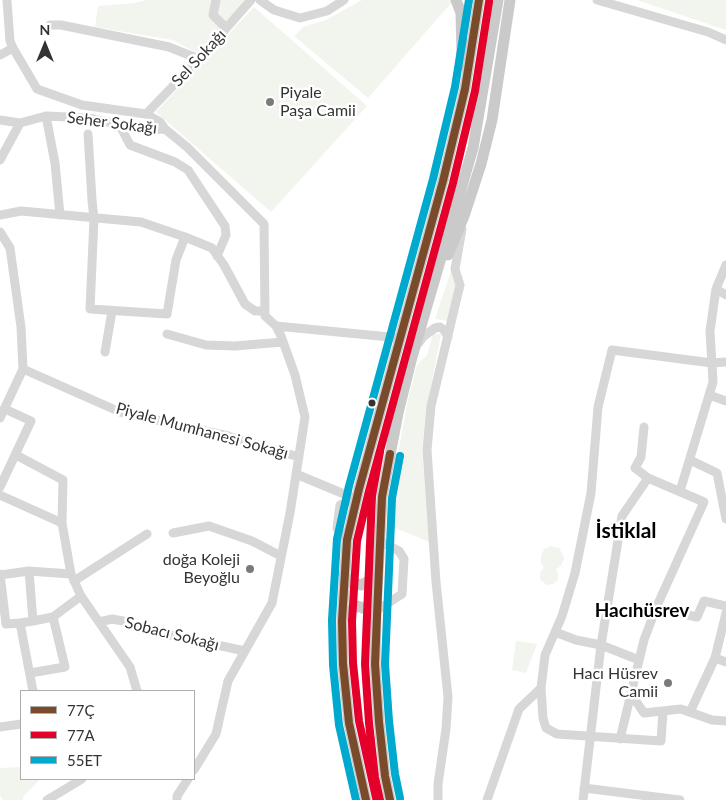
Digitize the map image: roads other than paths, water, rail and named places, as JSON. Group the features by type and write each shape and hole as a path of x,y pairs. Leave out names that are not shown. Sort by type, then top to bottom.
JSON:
{"main road":[{"path":"456,0 461,13 462,53 467,70"},
{"path":"366,800 348,723 343,664 342,620 347,540 356,499 443,181 465,89 479,0"},
{"path":"390,800 385,776 379,722 375,664 382,497 398,412 414,350 473,148 498,0"},
{"path":"433,283 443,265 464,216 481,164 492,120 510,0"},
{"path":"344,574 350,582 361,585 369,581 378,570"},
{"path":"342,620 348,612 357,606 369,610 376,624"}],"street":[{"path":"216,0 213,15 226,28"},
{"name":"Sel Sokağı","path":"146,114 199,59 251,0"},
{"path":"260,0 274,10 300,18 326,11 344,0"},
{"path":"596,0 708,32 726,40"},
{"path":"6,1 12,48 37,88 82,105 146,114 160,122 264,224 265,316 276,326 283,342 295,375 305,417 272,603 228,681 216,734 195,768"},
{"path":"50,25 61,25 169,47 199,59"},
{"path":"0,55 12,48"},
{"path":"46,116 55,164 60,215"},
{"name":"Seher Sokağı","path":"0,120 20,123 46,116 88,118 118,122 150,130 165,129"},
{"path":"118,122 130,145 174,162 188,170 225,226 226,235 218,256"},
{"path":"0,160 20,123"},
{"path":"88,134 94,219 90,308 168,314 176,260 185,236"},
{"path":"0,215 20,211 141,222 185,236 212,248 246,304 255,311 265,311"},
{"path":"438,800 438,784 446,728 448,697 436,582 427,450 431,406 460,285 456,269 464,216"},
{"path":"0,232 10,248 21,326 23,369 0,418"},
{"path":"680,491 713,382 710,331 716,290 726,265"},
{"path":"716,290 726,296"},
{"path":"105,352 112,311"},
{"path":"276,326 400,338"},
{"path":"414,350 424,336 435,328 440,327 448,337"},
{"path":"167,334 206,345 235,346 283,342"},
{"path":"663,712 662,741 557,734 546,728 543,718 541,688 545,655 562,616 575,573 591,492 598,407 612,350 712,363 726,362"},
{"name":"Piyale Mumhanesi Sokağı","path":"23,369 120,412 228,436 299,457"},
{"path":"709,395 726,401"},
{"path":"0,486 31,421 5,409"},
{"path":"620,739 644,640 656,608 704,502 648,478 635,468 641,457 644,427"},
{"path":"16,455 63,480 62,523 73,577 81,596 130,667 136,690"},
{"path":"690,460 717,473 726,519"},
{"path":"296,474 356,499"},
{"path":"583,800 601,645 622,516 648,478"},
{"path":"0,495 62,523"},
{"path":"173,532 209,526 252,541 281,556"},
{"path":"81,596 53,617 6,624 0,574 29,571 73,577 147,534"},
{"path":"376,611 402,594 404,559 399,551 380,541"},
{"path":"29,571 33,621"},
{"path":"656,608 698,617 704,601 726,606"},
{"path":"690,712 715,658 726,613"},
{"path":"30,673 65,667 53,617"},
{"name":"Sobacı Sokağı","path":"99,622 112,619 123,621 137,628 245,651"},
{"path":"20,623 33,690"},
{"path":"555,632 576,640 601,645 639,660"},
{"path":"715,658 726,662"},
{"path":"488,800 519,709 541,688"},
{"path":"631,694 644,713 682,709 712,720 726,721"},
{"path":"0,727 20,724"},
{"path":"47,800 80,780"},
{"path":"177,800 187,780"},
{"path":"584,788 680,800"}],"place":[{"name":"Piyale Paşa Camii","path":"270,102"},
{"name":"doğa Koleji Beyoğlu","path":"250,569"},
{"name":"Hacı Hüsrev Camii","path":"668,683"}],"district":[{"name":"İstiklal","path":"626,531"},
{"name":"Hacıhüsrev","path":"642,611"}]}
